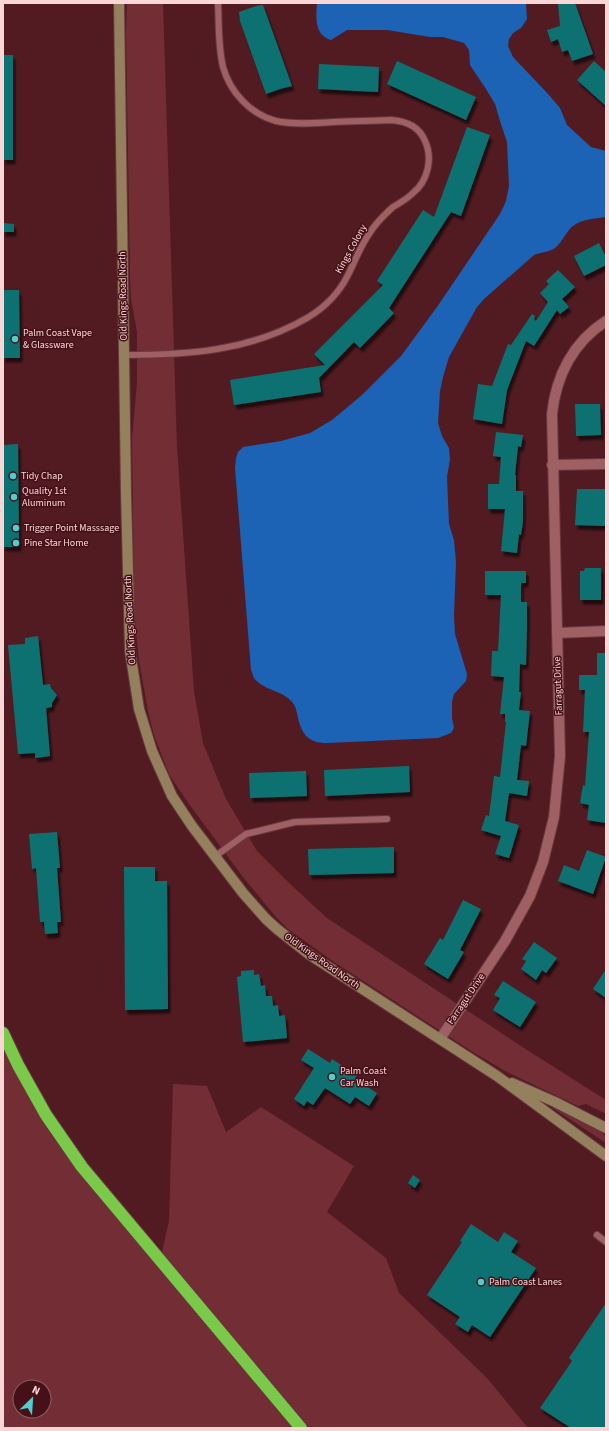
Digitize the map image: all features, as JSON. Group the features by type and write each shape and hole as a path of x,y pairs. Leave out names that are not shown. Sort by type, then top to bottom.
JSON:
{"highway":[{"path":"3,1033 38,1102 78,1162 301,1428"}],"street":[{"name":"Old Kings Road North","path":"119,3 126,493 130,643 139,709 152,751 164,779 182,811 214,857 266,919 293,943 497,1076 606,1156"},
{"name":"Farragut Drive","path":"440,1039 516,923 530,896 549,840 557,796 560,756 552,414 560,376 570,358 581,343 606,321"},
{"path":"552,465 606,464"},
{"path":"557,633 606,631"},
{"name":"Old Kings Road North","path":"497,1076 556,1102 606,1128"}],"lane":[{"name":"Kings Colony","path":"124,355 198,352 230,347 271,335 308,317 327,303 338,290 348,276 364,242 375,226 388,212 414,193 423,182 426,175 429,161 428,146 417,129 405,122 391,120 286,123 266,117 249,107 234,92 223,67 218,3"},
{"path":"214,857 244,835 295,822 387,819"},
{"path":"597,1235 606,1242"}],"shaded area":[{"path":"127,3 163,3 177,447 194,691 203,743 226,799 257,851 327,918 524,1048 606,1100 606,1114 586,1104 578,1106 507,1072 476,1054 334,962 288,929 276,917 243,877 189,804 169,774 154,735 148,711 139,661 134,601 132,438 137,383 137,332 131,299 130,276 126,31"},
{"path":"3,1044 35,1105 295,1428 3,1428"},
{"path":"173,1084 207,1086 226,1132 261,1107 354,1166 327,1212 386,1258 399,1293 487,1378 528,1428 310,1428 162,1252 169,1221"},
{"path":"548,1102 600,1130 606,1137 606,1143 548,1105"}],"water":[{"path":"317,3 526,3 527,19 521,28 513,33 509,39 508,46 513,57 560,108 567,125 591,147 606,151 606,217 586,220 573,226 555,248 534,255 484,299 477,307 449,357 443,377 440,391 438,423 442,436 449,448 450,459 447,477 449,524 454,540 456,562 454,615 455,634 467,674 466,681 454,694 452,702 452,718 454,728 451,733 438,738 327,743 311,740 302,729 293,703 284,695 263,686 254,678 251,670 235,468 238,452 243,447 281,441 310,433 332,420 362,395 401,356 437,307 500,214 506,201 509,186 507,142 495,104 470,65 469,50 464,43 443,37 430,37 387,30 347,30 331,40 325,38 317,25"}],"building":[{"path":"558,3 575,3 593,54 572,61 568,50 562,52 558,39 551,42 547,30 560,26"},
{"path":"263,5 292,86 266,94 240,21 239,12"},
{"path":"3,55 13,55 13,160 3,160"},
{"path":"397,61 476,97 466,120 387,84"},
{"path":"594,61 606,72 606,106 577,80"},
{"path":"319,64 379,67 378,92 318,89"},
{"path":"467,127 490,135 461,216 451,212 389,308 394,313 360,348 354,342 319,378 321,392 234,405 230,380 325,365 314,354 383,285 377,281 423,210 434,217"},
{"path":"3,223 14,224 14,232 3,232"},
{"path":"599,243 606,257 606,265 584,276 574,256"},
{"path":"558,270 575,287 562,299 569,307 560,314 557,310 534,346 526,341 507,390 502,424 473,419 478,384 492,386 508,344 511,345 532,314 535,316 534,319 536,321 548,302 540,293 549,284 546,281"},
{"path":"3,290 19,290 20,358 3,358"},
{"path":"575,404 600,404 601,435 576,436"},
{"path":"496,432 523,435 521,447 518,446 515,475 516,491 523,491 523,521 521,535 519,534 517,553 501,551 505,509 488,509 488,484 499,484 501,457 493,456"},
{"path":"18,444 19,547 3,547 3,445"},
{"path":"577,489 606,489 606,526 575,525"},
{"path":"585,568 601,568 601,600 580,600 580,571 584,571"},
{"path":"485,571 526,571 526,583 521,583 521,602 527,602 526,665 520,664 519,692 521,692 519,710 530,711 526,746 521,745 517,780 529,781 527,796 509,793 505,821 519,825 509,858 495,854 501,836 481,830 486,815 489,816 494,776 500,777 506,722 505,714 500,714 504,677 491,676 492,651 498,651 501,595 485,595"},
{"path":"38,636 43,685 50,684 51,688 57,695 52,703 52,707 46,708 50,756 35,758 35,753 18,754 8,645 25,644 25,638"},
{"path":"597,653 606,653 606,823 587,820 589,805 580,803 583,785 585,786 589,732 583,732 585,690 579,690 579,675 597,675"},
{"path":"409,766 410,792 325,796 324,770"},
{"path":"306,771 307,796 250,798 249,773"},
{"path":"57,832 60,868 57,868 61,922 57,922 58,933 45,934 44,922 40,922 36,868 32,869 29,834"},
{"path":"394,847 394,873 309,875 308,849"},
{"path":"587,850 606,857 593,894 558,881 564,865 579,871"},
{"path":"124,867 155,867 155,881 167,881 168,1009 125,1010"},
{"path":"463,900 481,909 460,950 464,952 448,979 424,964 440,938 443,940"},
{"path":"534,942 557,958 546,973 542,970 536,980 521,969 526,961 522,959"},
{"path":"606,969 606,998 593,989"},
{"path":"254,970 254,975 259,974 261,986 265,985 266,996 272,996 273,1006 278,1005 279,1016 285,1015 287,1038 243,1042 237,977 241,976 241,971"},
{"path":"503,981 536,1002 520,1027 493,1010 500,998 494,995"},
{"name":"Palm Coast Car Wash","path":"308,1049 330,1063 332,1059 357,1075 355,1079 377,1093 369,1106 355,1097 350,1104 325,1088 313,1105 307,1101 304,1106 294,1099 314,1068 301,1060"},
{"path":"413,1175 420,1180 415,1188 408,1183"},
{"name":"Palm Coast Lanes","path":"471,1224 498,1242 504,1232 518,1241 511,1252 536,1268 490,1337 472,1325 468,1332 455,1324 460,1317 427,1295 462,1242 460,1241"},
{"path":"606,1303 606,1428 571,1428 540,1408 572,1361 569,1358"}],"place":[{"name":"Palm Coast Vape & Glassware","path":"15,339"},
{"name":"Tidy Chap","path":"13,476"},
{"name":"Quality 1st Aluminum","path":"14,497"},
{"name":"Trigger Point Masssage","path":"16,528"},
{"name":"Pine Star Home","path":"16,543"},
{"name":"Palm Coast Car Wash","path":"332,1077"},
{"name":"Palm Coast Lanes","path":"481,1282"}]}
